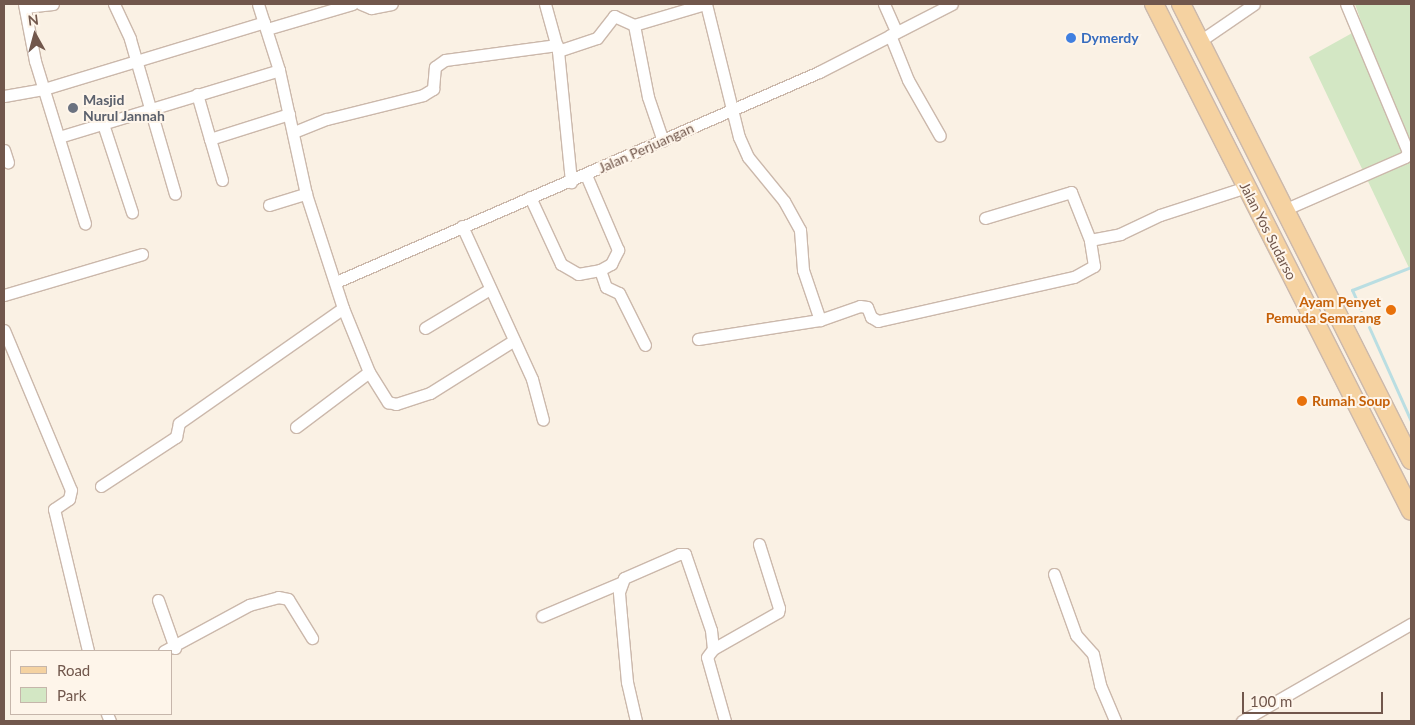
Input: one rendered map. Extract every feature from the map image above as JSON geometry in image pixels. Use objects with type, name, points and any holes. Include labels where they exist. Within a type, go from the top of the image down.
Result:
[{"type":"main road","name":"Jalan Yos Sudarso","points":[[1154,4],[1411,511]]},
{"type":"main road","name":"Jalan Yos Sudarso","points":[[1180,4],[1286,209],[1408,454]]},
{"type":"main road","points":[[1383,458],[1408,454]]},
{"type":"street","points":[[53,4],[24,5],[44,89],[85,224]]},
{"type":"street","points":[[114,4],[135,62],[175,194]]},
{"type":"street","points":[[258,4],[279,70],[306,194],[343,308],[369,372],[388,402],[407,401],[430,393],[513,341]]},
{"type":"street","points":[[4,96],[44,89],[265,26],[352,4]]},
{"type":"street","points":[[362,4],[370,8],[392,4]]},
{"type":"street","points":[[545,4],[557,48],[571,182]]},
{"type":"street","points":[[294,132],[327,119],[422,96],[433,88],[435,67],[445,60],[557,48],[597,38],[614,16],[634,25],[705,4],[719,48],[731,111],[748,157],[784,201],[800,230],[803,270],[820,320]]},
{"type":"street","points":[[884,4],[908,80],[940,136]]},
{"type":"street","name":"Jalan Perjuangan","points":[[336,282],[530,197],[571,182],[819,72],[952,4]]},
{"type":"street","points":[[1200,41],[1254,4]]},
{"type":"street","points":[[1286,209],[1405,157],[1408,152],[1346,4]]},
{"type":"street","points":[[634,25],[648,97],[663,141]]},
{"type":"street","points":[[59,137],[279,70]]},
{"type":"street","points":[[197,94],[222,180]]},
{"type":"street","points":[[210,139],[289,114]]},
{"type":"street","points":[[103,124],[132,212]]},
{"type":"street","points":[[4,150],[8,162]]},
{"type":"street","points":[[530,197],[561,264],[578,274],[600,270],[611,264],[618,250],[586,175]]},
{"type":"street","points":[[1090,240],[1120,234],[1160,216],[1246,187]]},
{"type":"street","points":[[698,339],[820,320],[860,306],[867,307],[871,317],[878,321],[1074,276],[1094,266],[1090,240],[1071,192],[985,218]]},
{"type":"street","points":[[269,205],[306,194]]},
{"type":"street","points":[[462,226],[532,379],[543,420]]},
{"type":"street","points":[[4,295],[142,254]]},
{"type":"street","points":[[600,270],[606,287],[620,296],[645,345]]},
{"type":"street","points":[[425,328],[490,289]]},
{"type":"street","points":[[101,486],[176,436],[179,423],[343,308]]},
{"type":"street","points":[[4,330],[71,490],[69,499],[54,509],[88,650]]},
{"type":"street","points":[[296,427],[369,372]]},
{"type":"street","points":[[725,721],[707,657],[713,649],[778,612],[759,544]]},
{"type":"street","points":[[542,616],[620,583],[624,578],[679,554],[685,554],[711,630],[713,649]]},
{"type":"street","points":[[1054,574],[1076,635],[1093,654],[1100,685],[1114,721]]},
{"type":"street","points":[[620,583],[627,682],[636,721]]},
{"type":"street","points":[[158,600],[169,650],[249,605],[278,597],[288,599],[312,638]]},
{"type":"street","points":[[1242,721],[1411,624]]},
{"type":"green space","points":[[1355,4],[1411,4],[1411,272],[1309,57],[1363,27]]},
{"type":"waterway","points":[[1361,310],[1352,290],[1411,267]]},
{"type":"waterway","points":[[1369,327],[1411,421]]},
{"type":"place","name":"Dymerdy","points":[[1071,38]]},
{"type":"place","name":"Masjid Nurul Jannah","points":[[73,108]]},
{"type":"place","name":"Ayam Penyet Pemuda Semarang","points":[[1391,310]]},
{"type":"place","name":"Rumah Soup","points":[[1302,401]]}]
